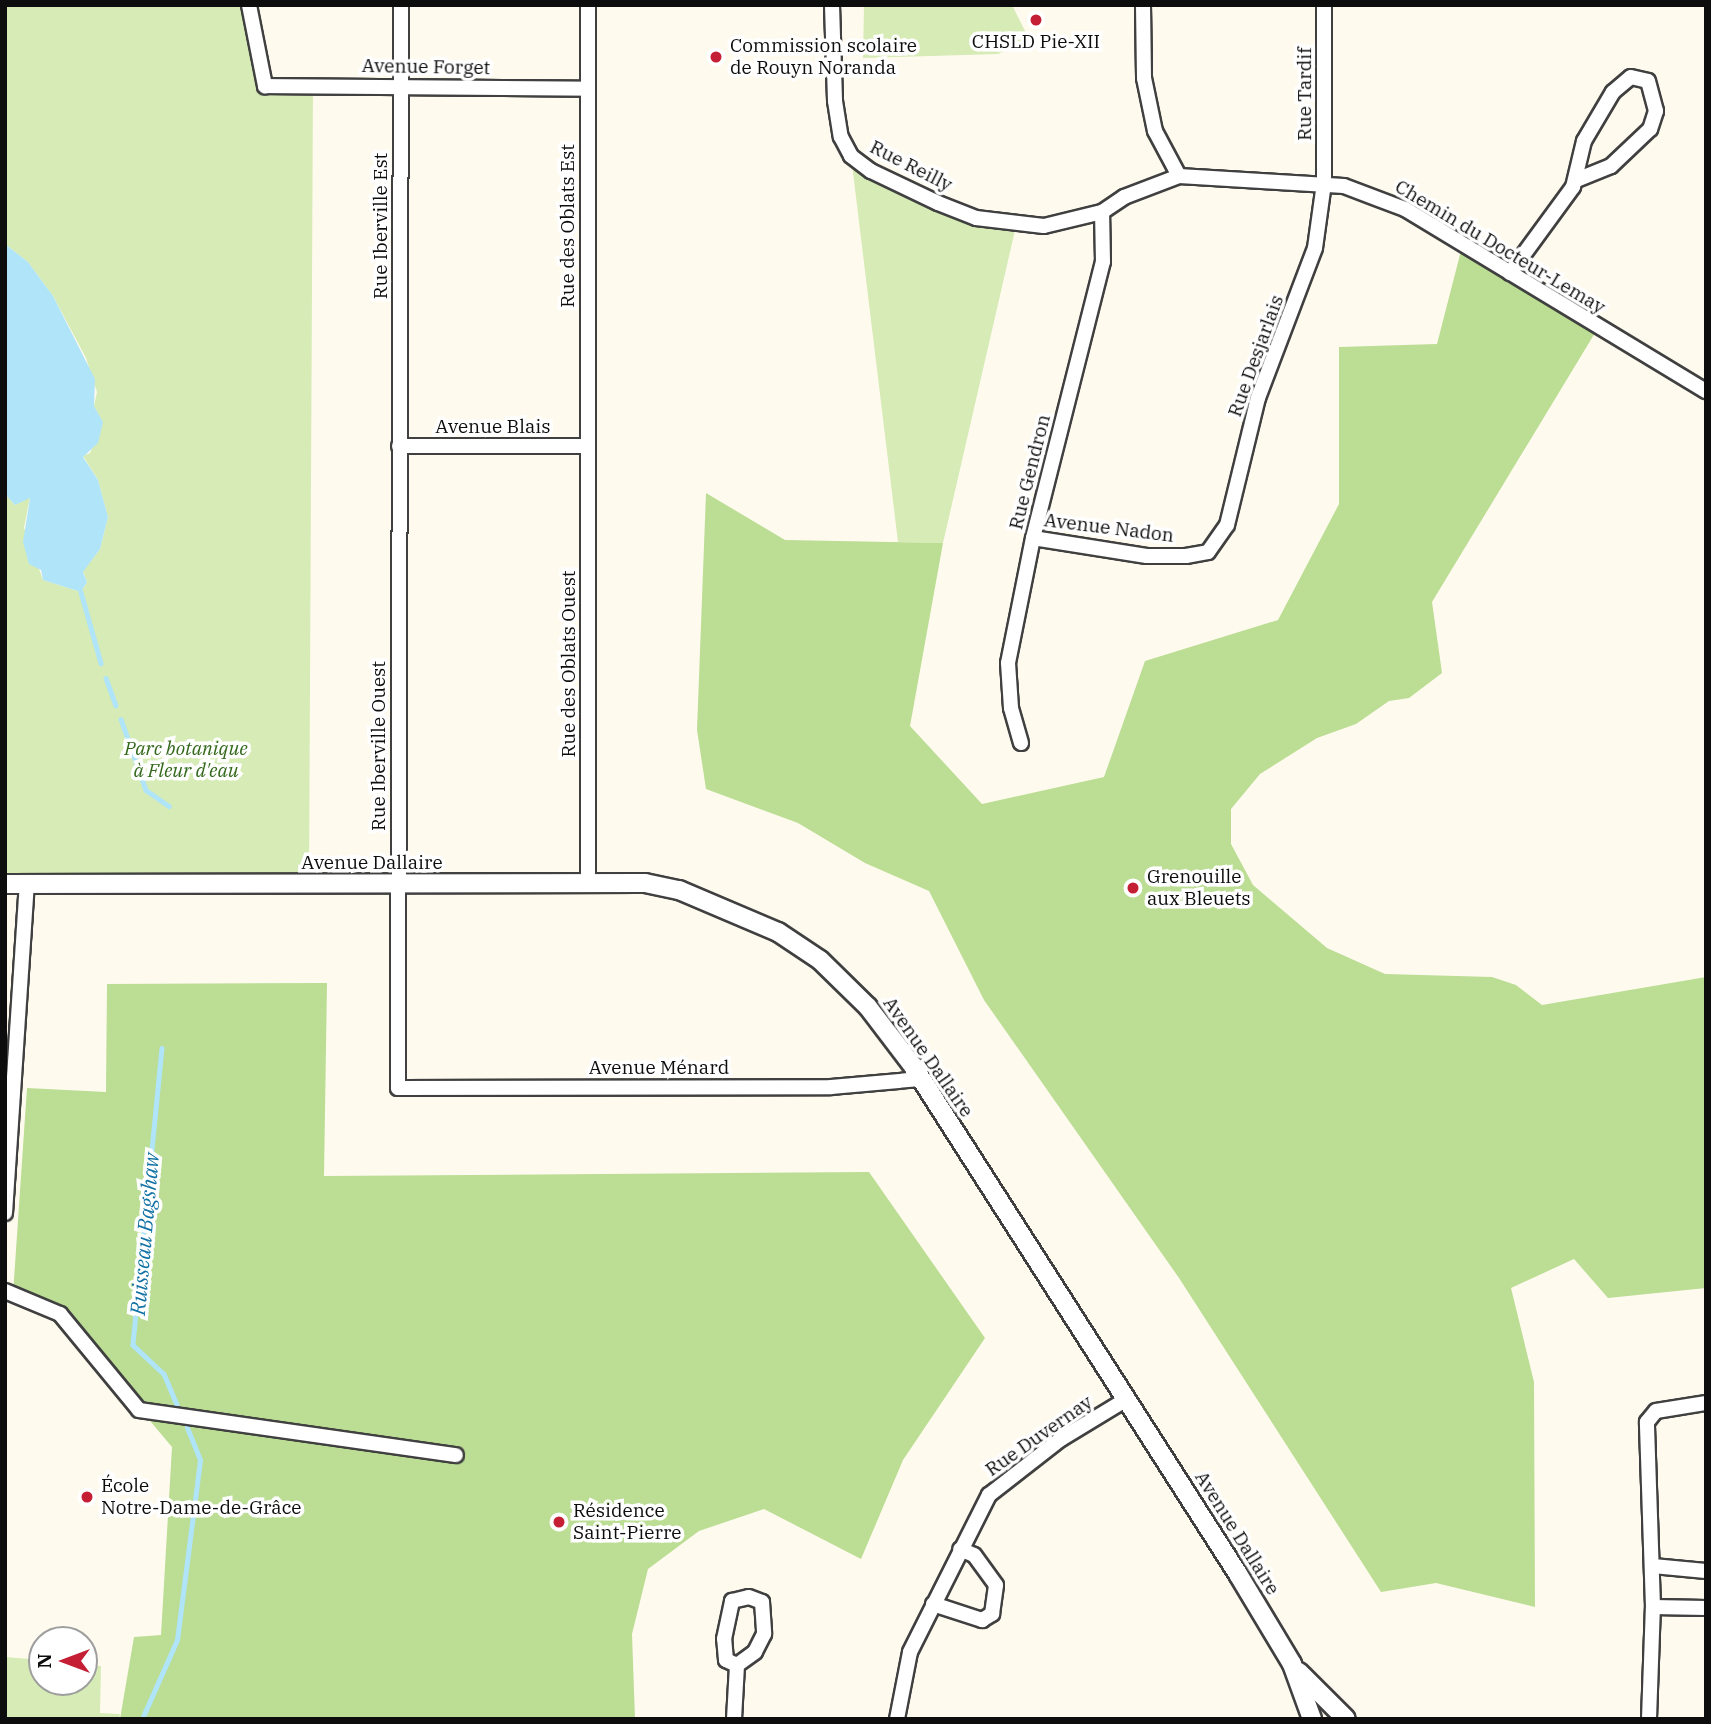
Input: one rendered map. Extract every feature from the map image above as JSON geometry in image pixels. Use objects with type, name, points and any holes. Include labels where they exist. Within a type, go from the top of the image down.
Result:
[{"type":"street","name":"Avenue Forget","points":[[249,5],[265,86],[401,85],[587,89]]},
{"type":"street","name":"Rue Iberville Est","points":[[400,446],[401,5]]},
{"type":"street","name":"Rue des Oblats Est","points":[[587,446],[588,5]]},
{"type":"street","name":"Rue Reilly","points":[[832,5],[835,101],[841,137],[851,156],[871,171],[976,218],[1016,226],[1067,224],[1102,212]]},
{"type":"street","points":[[1143,5],[1144,78],[1155,131],[1180,176]]},
{"type":"street","name":"Rue Tardif","points":[[1324,5],[1324,183]]},
{"type":"street","points":[[1510,273],[1576,180],[1584,141],[1613,92],[1631,77],[1648,82],[1656,111],[1650,129],[1634,139],[1611,166],[1576,180]]},
{"type":"street","name":"Chemin du Docteur-Lemay","points":[[1102,212],[1125,197],[1180,176],[1324,183],[1371,194],[1405,209],[1706,391]]},
{"type":"street","name":"Rue Desjarlais","points":[[1216,540],[1227,525],[1258,398],[1287,317],[1304,286],[1324,183]]},
{"type":"street","name":"Rue Gendron","points":[[1021,743],[1011,708],[1008,663],[1033,538],[1103,262],[1102,212]]},
{"type":"street","name":"Avenue Blais","points":[[400,446],[587,446]]},
{"type":"street","name":"Rue Iberville Ouest","points":[[398,1088],[400,446]]},
{"type":"street","name":"Rue des Oblats Ouest","points":[[587,446],[588,881]]},
{"type":"street","name":"Avenue Nadon","points":[[1033,538],[1160,556],[1208,552],[1216,540]]},
{"type":"street","name":"Avenue Dallaire","points":[[5,884],[645,883],[679,890],[778,932],[820,960],[869,1007],[920,1079],[1127,1399],[1293,1664],[1312,1719]]},
{"type":"street","points":[[5,1213],[9,1087],[27,884]]},
{"type":"street","name":"Avenue Ménard","points":[[398,1088],[831,1087],[920,1079]]},
{"type":"street","points":[[5,1291],[60,1314],[139,1410],[456,1455]]},
{"type":"street","name":"Rue Duvernay","points":[[897,1719],[910,1652],[983,1504],[1007,1478],[1127,1399]]},
{"type":"street","points":[[1649,1719],[1653,1566],[1647,1422],[1656,1410],[1706,1403]]},
{"type":"street","points":[[933,1604],[982,1620],[992,1614],[996,1586],[974,1555],[960,1549]]},
{"type":"street","points":[[1653,1566],[1706,1571]]},
{"type":"street","points":[[734,1719],[737,1665],[763,1641],[762,1602],[758,1598],[732,1601],[729,1610],[723,1654],[737,1665]]},
{"type":"street","points":[[1653,1607],[1706,1608]]},
{"type":"street","points":[[1293,1664],[1346,1719]]},
{"type":"green space","name":"Parc botanique à Fleur d'eau","points":[[5,5],[249,5],[265,86],[313,86],[309,884],[5,884],[5,494],[15,505],[30,497],[24,528],[43,580],[81,592],[87,582],[83,571],[100,549],[108,517],[98,480],[83,456],[90,453],[102,422],[94,406],[97,392],[86,358],[53,296],[28,262],[5,244]]},
{"type":"green space","points":[[864,5],[1012,5],[1029,39],[998,54],[863,58]]},
{"type":"green space","points":[[851,156],[871,171],[1016,226],[943,543],[898,542]]},
{"type":"green space","points":[[1463,243],[1598,328],[1432,602],[1442,673],[1409,698],[1389,701],[1356,724],[1317,738],[1260,774],[1231,809],[1231,844],[1253,885],[1327,948],[1385,974],[1492,977],[1516,985],[1542,1005],[1706,977],[1706,1288],[1608,1298],[1574,1259],[1511,1288],[1534,1382],[1535,1607],[1436,1583],[1381,1592],[1179,1278],[984,1000],[929,891],[865,863],[798,823],[706,789],[697,730],[706,493],[785,540],[943,543],[910,726],[982,804],[1104,777],[1145,661],[1278,620],[1339,504],[1339,347],[1437,344]]},
{"type":"green space","points":[[327,983],[324,1176],[869,1172],[985,1338],[903,1460],[861,1559],[764,1509],[699,1531],[648,1569],[632,1634],[635,1719],[120,1719],[134,1637],[161,1635],[172,1447],[60,1314],[13,1294],[27,1088],[106,1092],[107,984]]},
{"type":"green space","points":[[5,1657],[28,1659],[28,1696],[98,1696],[98,1666],[101,1666],[100,1713],[120,1714],[119,1719],[5,1719]]},
{"type":"water","points":[[5,244],[28,262],[53,296],[95,379],[94,406],[103,422],[98,443],[83,457],[98,480],[108,517],[100,549],[83,572],[87,582],[81,592],[43,580],[41,570],[29,564],[23,542],[30,498],[15,505],[5,494]]},
{"type":"waterway","name":"Ruisseau Bagshaw","points":[[81,592],[101,663]]},
{"type":"waterway","name":"Ruisseau Bagshaw","points":[[106,678],[116,705]]},
{"type":"waterway","name":"Ruisseau Bagshaw","points":[[121,719],[146,790],[169,806]]},
{"type":"waterway","name":"Ruisseau Bagshaw","points":[[162,1048],[133,1345],[164,1374],[177,1404]]},
{"type":"waterway","name":"Ruisseau Bagshaw","points":[[142,1719],[177,1640],[200,1460],[187,1428]]},
{"type":"place","name":"CHSLD Pie-XII","points":[[1036,20]]},
{"type":"place","name":"Commission scolaire de Rouyn Noranda","points":[[716,57]]},
{"type":"place","name":"Grenouille aux Bleuets","points":[[1133,888]]},
{"type":"place","name":"École Notre-Dame-de-Grâce","points":[[87,1497]]},
{"type":"place","name":"Résidence Saint-Pierre","points":[[559,1522]]}]
